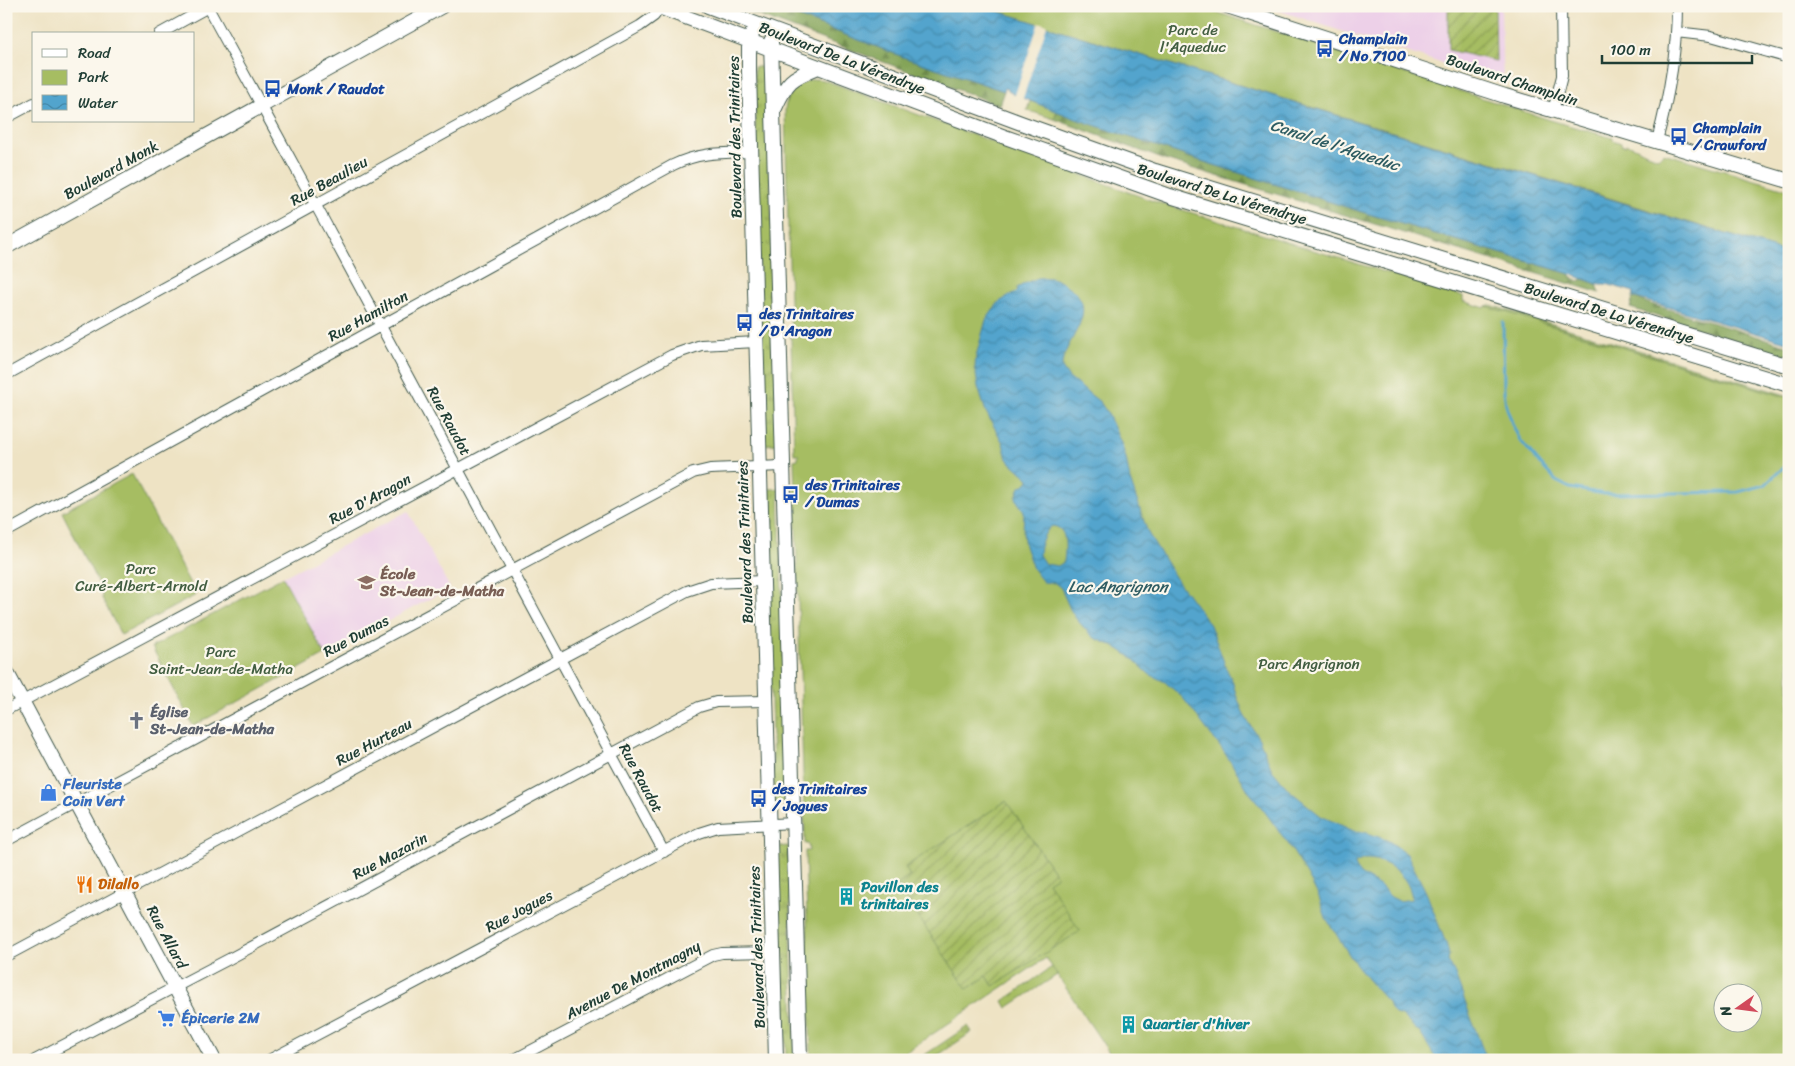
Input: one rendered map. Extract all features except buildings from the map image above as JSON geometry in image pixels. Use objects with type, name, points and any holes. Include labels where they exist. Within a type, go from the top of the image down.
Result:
[{"type":"main road","name":"Boulevard Monk","points":[[6,246],[442,6]]},
{"type":"main road","name":"Boulevard De La Vérendrye","points":[[708,6],[1162,174],[1789,366]]},
{"type":"main road","name":"Boulevard Champlain","points":[[1227,6],[1553,111],[1789,181]]},
{"type":"main road","name":"Boulevard De La Vérendrye","points":[[659,7],[1170,196],[1789,386]]},
{"type":"main road","name":"Boulevard des Trinitaires","points":[[755,24],[750,42],[748,66],[776,1060]]},
{"type":"main road","points":[[771,30],[800,1060]]},
{"type":"main road","points":[[773,111],[783,90],[790,81],[818,67]]},
{"type":"main road","name":"Rue Allard","points":[[6,671],[214,1060]]},
{"type":"street","points":[[1553,111],[1562,76],[1561,6]]},
{"type":"street","points":[[1656,141],[1669,93],[1677,6]]},
{"type":"street","name":"Rue Raudot","points":[[208,7],[664,852]]},
{"type":"street","points":[[163,32],[208,7]]},
{"type":"street","name":"Rue Beaulieu","points":[[6,375],[640,26],[654,16],[659,7]]},
{"type":"street","points":[[1676,32],[1711,36],[1789,58]]},
{"type":"street","points":[[6,118],[32,104]]},
{"type":"street","name":"Rue Hamilton","points":[[6,532],[678,162],[700,155],[751,152]]},
{"type":"street","name":"Rue D'Aragon","points":[[6,710],[683,350],[712,343],[756,342]]},
{"type":"street","name":"Rue Dumas","points":[[6,841],[693,473],[710,469],[783,466]]},
{"type":"street","name":"Rue Hurteau","points":[[6,956],[694,588],[719,582],[763,581]]},
{"type":"street","name":"Rue Mazarin","points":[[35,1060],[707,704],[766,701]]},
{"type":"street","name":"Rue Jogues","points":[[269,1060],[708,829],[793,823]]},
{"type":"street","name":"Avenue De Montmagny","points":[[513,1060],[713,955],[722,953],[773,952]]},
{"type":"shaded area","points":[[1265,6],[1501,6],[1503,83],[1347,33]]},
{"type":"shaded area","name":"École St-Jean-de-Matha","points":[[408,511],[450,588],[325,655],[283,577]]},
{"type":"green space","points":[[733,6],[770,6],[906,58],[1004,91],[999,105]]},
{"type":"green space","name":"Parc de l'Aqueduc","points":[[981,6],[1197,6],[1550,120],[1613,138],[1613,140],[1621,143],[1621,145],[1626,146],[1627,144],[1658,158],[1663,153],[1789,190],[1789,253]]},
{"type":"green space","points":[[1448,6],[1495,6],[1496,61],[1448,50]]},
{"type":"green space","points":[[754,67],[767,67],[778,444],[764,445]]},
{"type":"green space","name":"Parc Angrignon","points":[[815,79],[824,80],[1150,200],[1463,296],[1463,301],[1485,308],[1486,306],[1789,398],[1789,1060],[1114,1060],[1046,958],[894,1060],[811,1060],[805,851],[809,851],[808,844],[805,844],[794,460],[798,459],[798,454],[794,454],[785,109],[791,93],[803,83]]},
{"type":"green space","points":[[1030,101],[1057,111],[1054,119],[1027,110]]},
{"type":"green space","points":[[1057,111],[1189,157],[1362,212],[1570,274],[1570,277],[1579,281],[1584,279],[1597,284],[1600,293],[1168,161],[1054,119]]},
{"type":"green space","points":[[1633,297],[1647,303],[1789,346],[1789,357],[1630,308]]},
{"type":"green space","points":[[1490,305],[1789,396],[1789,398],[1486,306]]},
{"type":"green space","name":"Parc Curé-Albert-Arnold","points":[[132,474],[196,595],[121,635],[102,598],[102,591],[62,512]]},
{"type":"green space","points":[[765,489],[779,489],[788,802],[774,803]]},
{"type":"green space","name":"Parc Saint-Jean-de-Matha","points":[[283,577],[325,655],[193,726],[152,647]]},
{"type":"green space","points":[[1006,801],[1057,876],[1048,882],[1080,931],[993,986],[987,976],[967,989],[897,885],[910,876],[905,867]]},
{"type":"green space","points":[[788,846],[795,1060],[786,1060],[785,1011],[780,988],[776,847]]},
{"type":"green space","points":[[1052,967],[1057,975],[1007,1008],[1003,1001]]},
{"type":"green space","points":[[968,1026],[972,1032],[931,1060],[917,1060]]},
{"type":"water","name":"Canal de l'Aqueduc","points":[[770,6],[981,6],[1789,253],[1789,343],[1633,297],[1634,292],[1606,284],[1597,284],[1570,274],[1362,212],[1189,157],[1079,120],[1015,95],[1008,91],[1008,89],[1005,88],[1004,91],[906,58]]},
{"type":"water","name":"Lac Angrignon","points":[[1038,278],[1054,279],[1063,283],[1078,295],[1082,305],[1082,316],[1063,358],[1062,368],[1069,378],[1100,402],[1108,414],[1121,443],[1130,480],[1148,533],[1177,580],[1210,625],[1244,715],[1259,739],[1272,770],[1289,790],[1321,816],[1354,831],[1368,833],[1389,841],[1407,854],[1426,892],[1447,946],[1448,961],[1454,972],[1483,1050],[1489,1060],[1437,1060],[1420,1033],[1402,1016],[1395,1014],[1390,1009],[1388,1002],[1350,956],[1326,918],[1319,897],[1289,845],[1249,792],[1224,752],[1183,698],[1165,682],[1149,674],[1119,649],[1093,637],[1077,620],[1061,588],[1055,583],[1043,582],[1033,569],[1025,546],[1023,533],[1024,511],[1016,497],[1020,487],[1028,482],[1029,479],[1007,459],[1003,443],[986,412],[978,387],[975,367],[976,356],[986,320],[999,302],[1018,291],[1017,288]],"holes":[[[1052,526],[1061,530],[1065,540],[1064,562],[1058,566],[1045,564],[1039,555],[1043,539]],[[1364,859],[1381,862],[1396,870],[1407,883],[1412,899],[1399,901],[1391,897],[1380,886],[1360,874],[1355,863]]]},
{"type":"pier","points":[[1039,22],[1047,25],[1022,101],[1014,98]]},
{"type":"waterway","points":[[1503,322],[1504,391],[1506,405],[1513,426],[1520,440],[1543,467],[1556,481],[1570,488],[1605,494],[1738,492],[1765,485],[1789,462]]},
{"type":"place","name":"Champlain / No 7100","points":[[1325,48]]},
{"type":"place","name":"Monk / Raudot","points":[[273,89]]},
{"type":"place","name":"Champlain / Crawford","points":[[1679,137]]},
{"type":"place","name":"des Trinitaires / D'Aragon","points":[[745,323]]},
{"type":"place","name":"des Trinitaires / Dumas","points":[[791,494]]},
{"type":"place","name":"École St-Jean-de-Matha","points":[[366,583]]},
{"type":"place","name":"Église St-Jean-de-Matha","points":[[136,721]]},
{"type":"place","name":"Fleuriste Coin Vert","points":[[49,793]]},
{"type":"place","name":"des Trinitaires / Jogues","points":[[758,798]]},
{"type":"place","name":"Dilallo","points":[[84,884]]},
{"type":"place","name":"Pavillon des trinitaires","points":[[847,896]]},
{"type":"place","name":"Épicerie 2M","points":[[167,1018]]},
{"type":"place","name":"Quartier d'hiver","points":[[1129,1024]]}]
